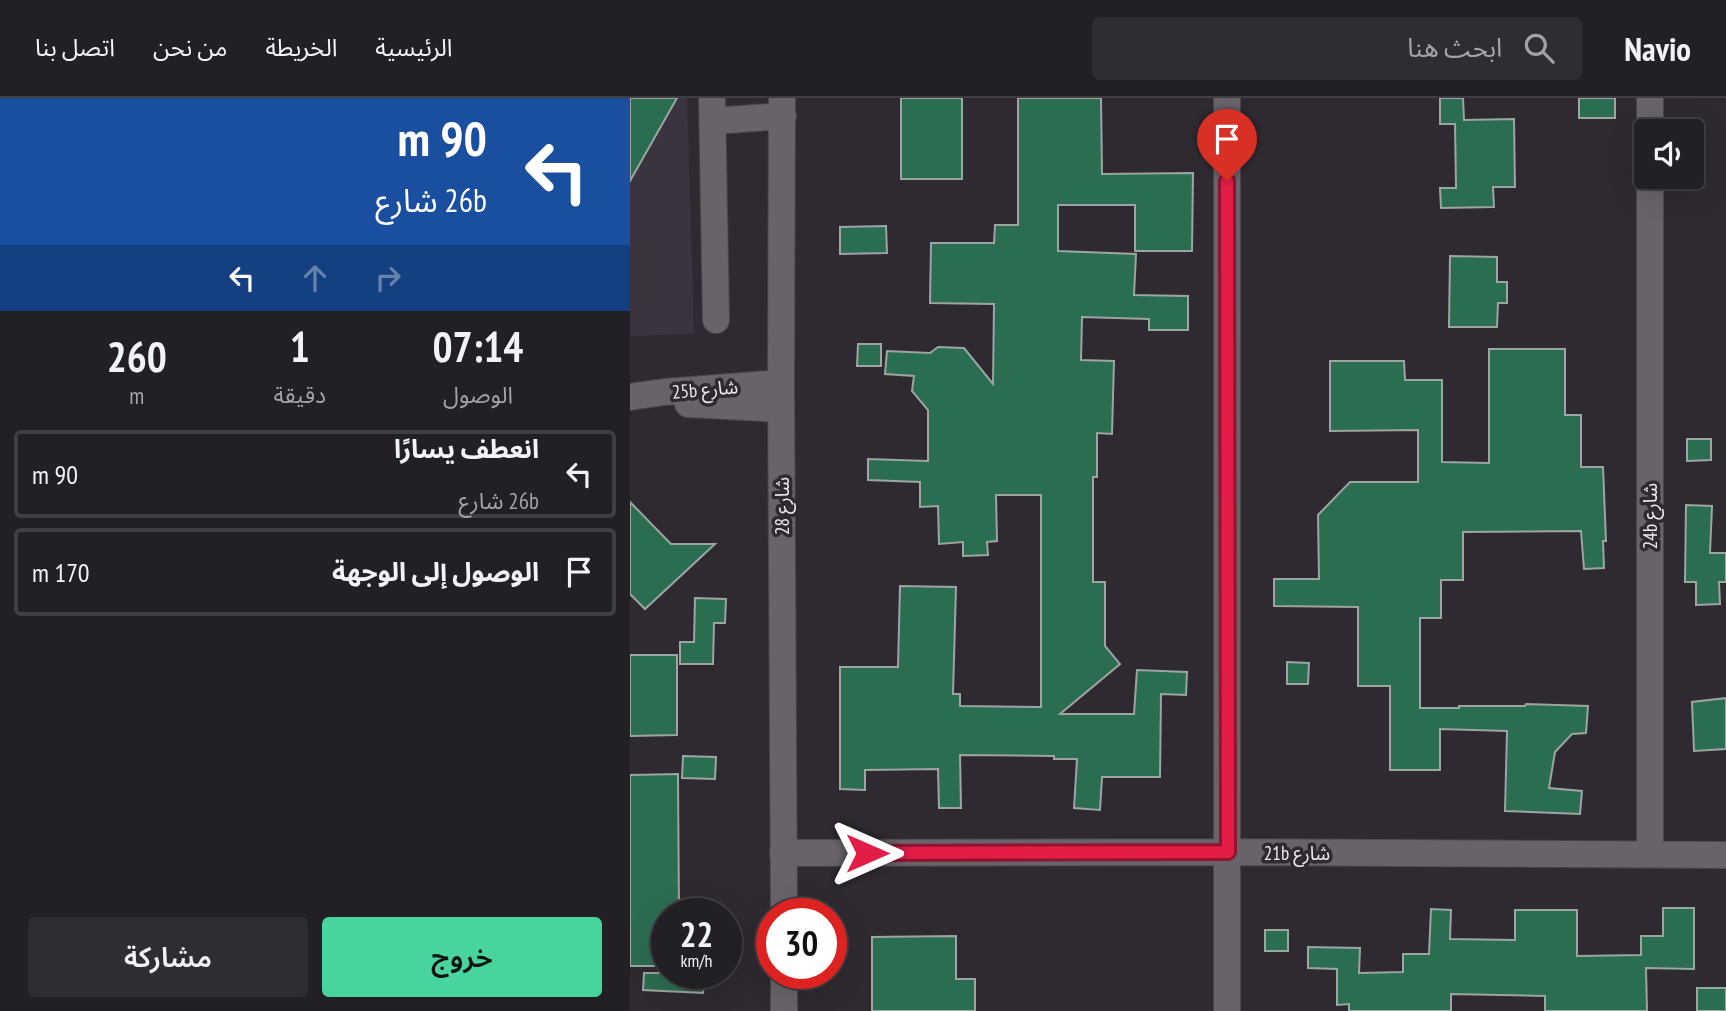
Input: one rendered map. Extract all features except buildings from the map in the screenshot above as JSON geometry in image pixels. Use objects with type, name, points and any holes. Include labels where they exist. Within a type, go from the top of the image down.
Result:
[{"type":"street","points":[[1227,98],[1227,1011]]},
{"type":"street","points":[[1650,98],[1650,119]]},
{"type":"street","points":[[716,320],[713,109],[783,107]]},
{"type":"street","name":"شارع 28","points":[[783,107],[783,898]]},
{"type":"street","name":"24b شارع","points":[[1650,189],[1650,855]]},
{"type":"street","name":"25b شارع","points":[[630,398],[664,392],[781,396]]},
{"type":"street","name":"21b شارع","points":[[783,853],[1726,855]]},
{"type":"street","points":[[784,989],[784,1011]]},
{"type":"shaded area","points":[[630,98],[687,98],[694,334],[630,336]]},
{"type":"route","points":[[867,853],[1228,852],[1227,181]]}]
